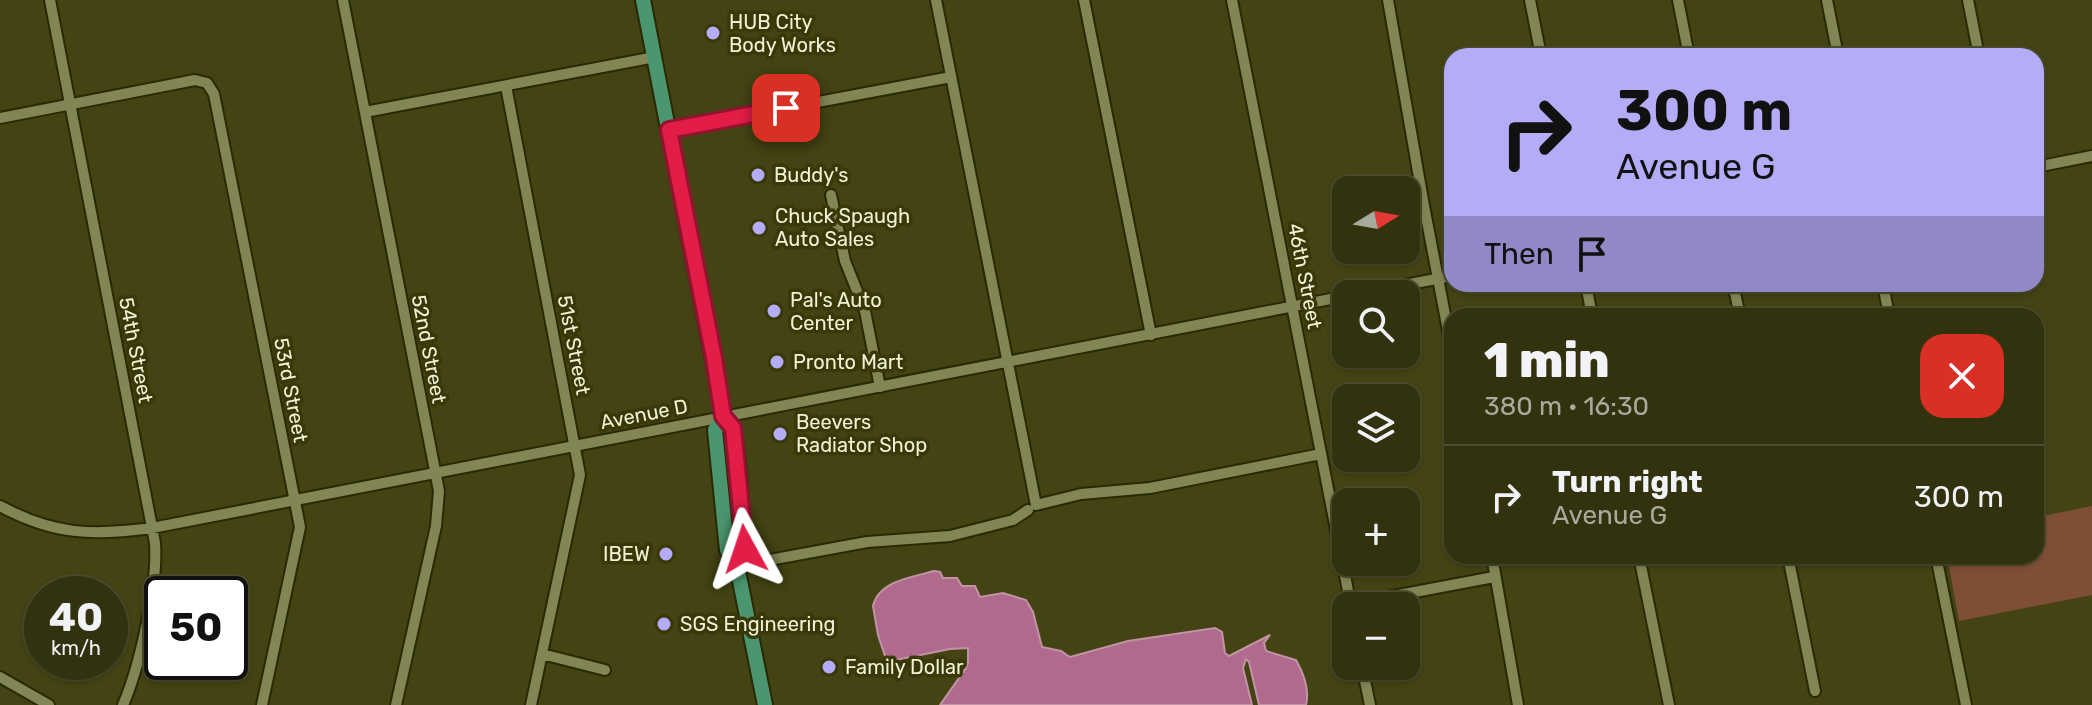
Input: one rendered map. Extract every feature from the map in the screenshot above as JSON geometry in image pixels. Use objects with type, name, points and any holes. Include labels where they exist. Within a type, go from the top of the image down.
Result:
[{"type":"main road","points":[[643,0],[723,416],[715,430],[727,550],[737,566],[765,705]]},
{"type":"street","name":"54th Street","points":[[50,0],[157,565],[133,678],[123,705]]},
{"type":"street","name":"52nd Street","points":[[343,0],[440,506],[396,705]]},
{"type":"street","points":[[936,0],[1032,508]]},
{"type":"street","points":[[1084,0],[1151,335]]},
{"type":"street","name":"46th Street","points":[[1232,0],[1348,592]]},
{"type":"street","points":[[1388,0],[1444,310]]},
{"type":"street","points":[[1530,0],[1539,48]]},
{"type":"street","points":[[1678,0],[1687,48]]},
{"type":"street","points":[[1827,0],[1836,48]]},
{"type":"street","points":[[1968,0],[1977,48]]},
{"type":"street","points":[[365,112],[655,57]]},
{"type":"street","points":[[669,130],[951,77]]},
{"type":"street","name":"53rd Street","points":[[71,104],[195,80],[207,83],[217,105],[300,527],[262,705]]},
{"type":"street","name":"51st Street","points":[[506,86],[580,475],[531,705]]},
{"type":"street","points":[[0,118],[71,104]]},
{"type":"street","points":[[2044,165],[2092,156]]},
{"type":"street","points":[[831,195],[842,251],[865,311],[880,387]]},
{"type":"street","points":[[1420,282],[1444,278]]},
{"type":"street","name":"Avenue D","points":[[0,506],[26,520],[64,531],[99,534],[152,528],[1332,299]]},
{"type":"street","points":[[737,566],[867,542],[950,536],[1013,520],[1032,508],[1081,494],[1150,488],[1321,454]]},
{"type":"street","points":[[1493,564],[1518,705]]},
{"type":"street","points":[[1641,564],[1669,705]]},
{"type":"street","points":[[1790,564],[1815,691]]},
{"type":"street","points":[[1938,564],[1966,705]]},
{"type":"street","points":[[1417,592],[1494,577]]},
{"type":"street","points":[[542,654],[605,670]]},
{"type":"street","points":[[0,677],[49,705]]},
{"type":"street","points":[[1365,680],[1370,705]]},
{"type":"shaded area","points":[[2092,506],[2092,595],[1959,621],[1948,564],[2044,564],[2044,516]]},
{"type":"shaded area","points":[[934,571],[940,572],[943,578],[957,578],[962,586],[975,586],[980,597],[1003,593],[1026,600],[1033,612],[1042,647],[1061,651],[1070,657],[1128,641],[1215,628],[1222,632],[1225,653],[1229,656],[1270,635],[1264,643],[1266,651],[1296,660],[1299,665],[1307,687],[1306,705],[1259,705],[1246,659],[1243,668],[1252,705],[940,705],[966,668],[968,648],[891,661],[886,659],[873,606],[882,590],[890,585]]},
{"type":"place","name":"HUB City Body Works","points":[[713,33]]},
{"type":"place","name":"Buddy's","points":[[758,175]]},
{"type":"place","name":"Chuck Spaugh Auto Sales","points":[[759,228]]},
{"type":"place","name":"Pal's Auto Center","points":[[774,311]]},
{"type":"place","name":"Pronto Mart","points":[[777,362]]},
{"type":"place","name":"Beevers Radiator Shop","points":[[780,434]]},
{"type":"place","name":"IBEW","points":[[666,554]]},
{"type":"place","name":"SGS Engineering","points":[[664,624]]},
{"type":"place","name":"Family Dollar","points":[[829,667]]},
{"type":"route","points":[[745,549],[733,428],[723,416],[669,130],[786,108]]}]
